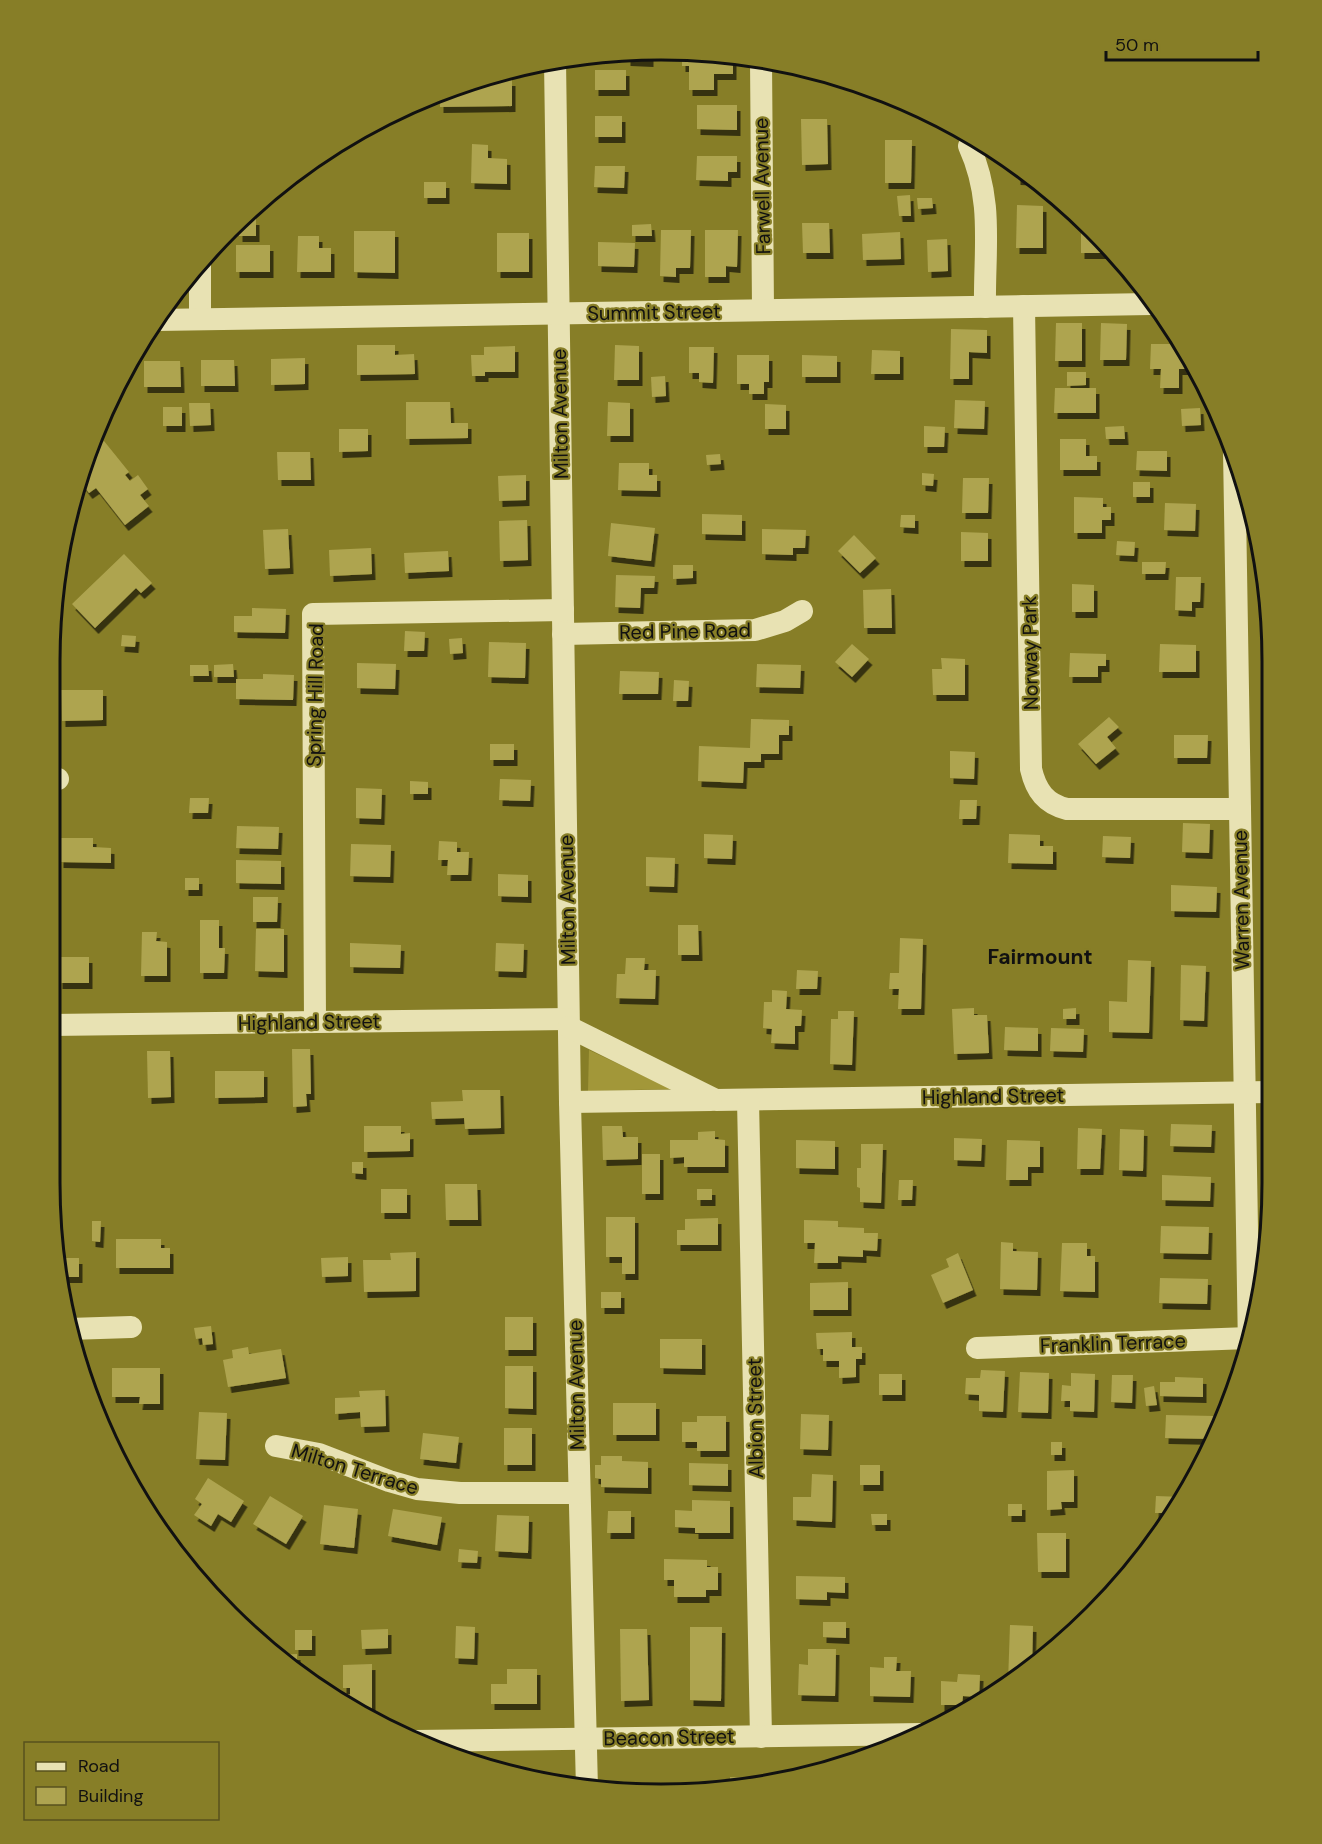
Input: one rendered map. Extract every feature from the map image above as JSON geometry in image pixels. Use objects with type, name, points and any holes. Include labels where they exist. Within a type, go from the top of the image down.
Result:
[{"type":"street","name":"Farwell Avenue","points":[[761,69],[763,310]]},
{"type":"street","name":"Milton Avenue","points":[[555,70],[570,1102],[587,1779]]},
{"type":"street","points":[[969,146],[981,176],[987,216],[985,307]]},
{"type":"street","points":[[200,276],[200,319]]},
{"type":"street","name":"Summit Street","points":[[166,320],[1145,304]]},
{"type":"street","name":"Norway Park","points":[[1024,306],[1031,769],[1036,787],[1042,797],[1050,803],[1067,809],[1240,809]]},
{"type":"street","name":"Warren Avenue","points":[[1235,482],[1248,1308]]},
{"type":"street","name":"Spring Hill Road","points":[[315,1022],[313,615],[563,610]]},
{"type":"street","name":"Red Pine Road","points":[[563,634],[755,630],[785,621],[802,610]]},
{"type":"street","name":"Highland Street","points":[[60,1025],[315,1022],[569,1023],[716,1100]]},
{"type":"street","name":"Highland Street","points":[[570,1102],[1262,1092]]},
{"type":"street","name":"Albion Street","points":[[748,1100],[761,1737]]},
{"type":"street","points":[[78,1329],[131,1327]]},
{"type":"street","name":"Franklin Terrace","points":[[977,1348],[1241,1343]]},
{"type":"street","name":"Milton Terrace","points":[[276,1446],[319,1454],[375,1476],[417,1489],[460,1493],[579,1493]]},
{"type":"street","name":"Beacon Street","points":[[436,1740],[899,1734]]},
{"type":"shaded area","points":[[589,1050],[671,1089],[588,1091]]},
{"type":"building","points":[[682,61],[733,64],[733,74],[714,74],[714,90],[689,90],[689,66],[682,66]]},
{"type":"building","points":[[595,70],[626,70],[626,90],[595,90]]},
{"type":"building","points":[[505,80],[512,80],[512,106],[440,107],[440,103],[468,92]]},
{"type":"building","points":[[697,105],[737,105],[737,130],[697,129]]},
{"type":"building","points":[[595,116],[622,116],[622,137],[595,137]]},
{"type":"building","points":[[801,119],[827,119],[828,164],[802,165]]},
{"type":"building","points":[[885,140],[912,140],[911,183],[885,183]]},
{"type":"building","points":[[472,144],[488,145],[488,158],[507,159],[507,184],[471,183]]},
{"type":"building","points":[[697,156],[737,156],[737,172],[728,172],[728,181],[696,180]]},
{"type":"building","points":[[595,166],[625,166],[624,188],[594,187]]},
{"type":"building","points":[[424,182],[446,182],[446,198],[424,198]]},
{"type":"building","points":[[910,195],[911,216],[899,216],[897,196]]},
{"type":"building","points":[[917,198],[932,198],[933,208],[918,209]]},
{"type":"building","points":[[1017,205],[1043,206],[1043,248],[1016,248]]},
{"type":"building","points":[[256,219],[256,236],[239,236],[239,233]]},
{"type":"building","points":[[802,223],[829,223],[830,253],[803,253]]},
{"type":"building","points":[[651,224],[652,236],[632,236],[632,225]]},
{"type":"building","points":[[661,230],[691,230],[690,268],[676,268],[676,277],[660,276]]},
{"type":"building","points":[[705,230],[738,230],[737,267],[726,266],[726,277],[705,277]]},
{"type":"building","points":[[354,231],[395,231],[395,273],[354,272]]},
{"type":"building","points":[[1081,231],[1102,253],[1081,253]]},
{"type":"building","points":[[900,232],[901,259],[863,260],[862,234]]},
{"type":"building","points":[[497,233],[529,233],[529,272],[497,272]]},
{"type":"building","points":[[298,236],[319,236],[319,248],[331,248],[331,272],[297,272]]},
{"type":"building","points":[[947,239],[948,271],[928,272],[927,240]]},
{"type":"building","points":[[598,242],[635,243],[634,267],[598,266]]},
{"type":"building","points":[[236,245],[270,245],[270,272],[236,272]]},
{"type":"building","points":[[1056,323],[1082,323],[1082,361],[1055,361]]},
{"type":"building","points":[[1101,323],[1127,324],[1126,360],[1100,360]]},
{"type":"building","points":[[951,329],[987,330],[987,353],[969,352],[969,379],[950,379]]},
{"type":"building","points":[[1151,344],[1171,344],[1185,369],[1179,369],[1179,388],[1160,388],[1161,369],[1150,369]]},
{"type":"building","points":[[357,345],[395,345],[395,355],[414,354],[415,374],[357,375]]},
{"type":"building","points":[[615,345],[639,346],[639,380],[614,380]]},
{"type":"building","points":[[515,346],[515,372],[485,372],[485,376],[472,376],[471,355],[484,355],[484,347]]},
{"type":"building","points":[[689,347],[714,347],[713,383],[699,382],[699,373],[689,373]]},
{"type":"building","points":[[872,350],[900,351],[900,374],[871,374]]},
{"type":"building","points":[[737,355],[769,355],[769,382],[764,382],[764,394],[749,394],[749,384],[737,384]]},
{"type":"building","points":[[802,355],[837,356],[837,377],[802,377]]},
{"type":"building","points":[[305,358],[305,384],[271,385],[271,359]]},
{"type":"building","points":[[201,360],[234,360],[235,386],[201,386]]},
{"type":"building","points":[[144,361],[180,361],[181,387],[144,387]]},
{"type":"building","points":[[1067,372],[1086,372],[1086,385],[1067,386]]},
{"type":"building","points":[[665,376],[666,396],[652,397],[651,377]]},
{"type":"building","points":[[1055,388],[1096,388],[1096,413],[1054,413]]},
{"type":"building","points":[[955,400],[985,401],[984,429],[954,428]]},
{"type":"building","points":[[406,402],[450,402],[451,423],[468,423],[468,438],[406,439]]},
{"type":"building","points":[[608,402],[630,403],[630,436],[607,436]]},
{"type":"building","points":[[189,403],[210,403],[211,425],[190,426]]},
{"type":"building","points":[[765,404],[786,405],[786,429],[765,429]]},
{"type":"building","points":[[163,407],[182,407],[182,426],[163,426]]},
{"type":"building","points":[[1200,408],[1201,425],[1182,426],[1181,409]]},
{"type":"building","points":[[924,426],[945,427],[944,447],[924,447]]},
{"type":"building","points":[[1124,426],[1125,439],[1106,439],[1105,427]]},
{"type":"building","points":[[339,429],[368,429],[368,451],[339,452]]},
{"type":"building","points":[[1060,439],[1086,439],[1086,456],[1097,456],[1097,470],[1060,470]]},
{"type":"building","points":[[104,441],[129,472],[125,475],[130,481],[138,475],[148,489],[140,495],[149,506],[125,525],[96,488],[89,493],[85,488]]},
{"type":"building","points":[[1137,451],[1167,451],[1167,471],[1136,470]]},
{"type":"building","points":[[277,452],[310,452],[311,480],[278,480]]},
{"type":"building","points":[[720,454],[721,464],[707,465],[706,455]]},
{"type":"building","points":[[619,463],[649,463],[649,475],[657,475],[657,491],[618,490]]},
{"type":"building","points":[[922,473],[934,474],[933,486],[922,485]]},
{"type":"building","points":[[526,475],[526,500],[499,501],[498,476]]},
{"type":"building","points":[[963,478],[989,478],[988,513],[962,513]]},
{"type":"building","points":[[1133,482],[1150,482],[1150,497],[1133,497]]},
{"type":"building","points":[[1074,497],[1103,498],[1103,507],[1111,507],[1111,520],[1102,520],[1102,533],[1074,533]]},
{"type":"building","points":[[1165,503],[1196,504],[1195,531],[1164,530]]},
{"type":"building","points":[[702,514],[742,515],[742,535],[702,534]]},
{"type":"building","points":[[901,515],[915,515],[915,528],[900,527]]},
{"type":"building","points":[[527,520],[528,560],[500,561],[499,521]]},
{"type":"building","points":[[611,523],[655,528],[651,561],[608,556]]},
{"type":"building","points":[[288,529],[290,568],[265,569],[263,530]]},
{"type":"building","points":[[762,529],[806,530],[805,548],[793,548],[793,555],[762,554]]},
{"type":"building","points":[[961,532],[988,533],[988,561],[961,561]]},
{"type":"building","points":[[854,535],[876,558],[860,573],[838,551]]},
{"type":"building","points":[[1117,541],[1135,542],[1134,556],[1116,555]]},
{"type":"building","points":[[371,548],[372,574],[330,576],[329,550]]},
{"type":"building","points":[[448,551],[449,571],[405,573],[404,553]]},
{"type":"building","points":[[124,554],[152,583],[141,593],[136,588],[95,628],[72,604]]},
{"type":"building","points":[[1142,562],[1166,562],[1165,574],[1142,574]]},
{"type":"building","points":[[673,565],[693,565],[693,578],[673,579]]},
{"type":"building","points":[[616,575],[655,576],[654,588],[641,588],[640,608],[615,607]]},
{"type":"building","points":[[1176,577],[1201,577],[1200,602],[1192,602],[1192,611],[1175,610]]},
{"type":"building","points":[[1072,584],[1094,585],[1094,612],[1072,612]]},
{"type":"building","points":[[891,589],[892,628],[864,628],[863,590]]},
{"type":"building","points":[[252,608],[286,609],[285,633],[234,632],[234,616],[252,616]]},
{"type":"building","points":[[405,631],[425,632],[424,651],[404,651]]},
{"type":"building","points":[[122,635],[136,636],[135,647],[121,646]]},
{"type":"building","points":[[462,638],[463,653],[450,654],[449,639]]},
{"type":"building","points":[[489,642],[526,643],[525,678],[488,677]]},
{"type":"building","points":[[852,644],[869,659],[852,677],[835,662]]},
{"type":"building","points":[[1160,644],[1196,645],[1196,672],[1159,672]]},
{"type":"building","points":[[1070,653],[1106,654],[1106,666],[1098,666],[1098,677],[1069,677]]},
{"type":"building","points":[[941,658],[965,659],[965,695],[933,695],[932,669],[942,669]]},
{"type":"building","points":[[357,663],[396,664],[395,689],[357,688]]},
{"type":"building","points":[[233,664],[234,677],[214,677],[214,665]]},
{"type":"building","points":[[757,664],[801,665],[800,688],[756,687]]},
{"type":"building","points":[[190,665],[208,665],[209,676],[190,676]]},
{"type":"building","points":[[620,671],[659,672],[658,694],[619,694]]},
{"type":"building","points":[[263,674],[294,675],[293,700],[236,699],[236,679],[263,679]]},
{"type":"building","points":[[674,680],[689,681],[688,701],[673,701]]},
{"type":"building","points":[[61,690],[103,690],[103,720],[62,721]]},
{"type":"building","points":[[1109,717],[1119,727],[1107,737],[1116,748],[1096,764],[1078,744]]},
{"type":"building","points":[[751,719],[789,720],[789,735],[779,735],[779,754],[761,754],[761,762],[744,762],[743,783],[698,781],[699,746],[750,748]]},
{"type":"building","points":[[1174,735],[1208,735],[1207,758],[1174,758]]},
{"type":"building","points":[[490,744],[514,744],[514,760],[490,760]]},
{"type":"building","points":[[950,751],[975,752],[974,779],[950,778]]},
{"type":"building","points":[[500,779],[531,780],[530,801],[499,800]]},
{"type":"building","points":[[410,781],[428,782],[428,794],[410,794]]},
{"type":"building","points":[[356,788],[382,789],[381,819],[356,818]]},
{"type":"building","points":[[190,798],[209,798],[208,813],[189,813]]},
{"type":"building","points":[[960,800],[977,800],[976,819],[959,819]]},
{"type":"building","points":[[1183,823],[1210,824],[1209,853],[1182,852]]},
{"type":"building","points":[[237,826],[279,827],[278,849],[236,848]]},
{"type":"building","points":[[704,834],[733,835],[732,859],[704,858]]},
{"type":"building","points":[[1009,834],[1040,835],[1040,846],[1053,846],[1053,864],[1008,863]]},
{"type":"building","points":[[1103,836],[1131,837],[1130,858],[1102,857]]},
{"type":"building","points":[[60,838],[93,838],[93,847],[111,848],[111,863],[60,862]]},
{"type":"building","points":[[439,841],[457,842],[457,852],[469,852],[468,875],[447,875],[448,860],[438,860]]},
{"type":"building","points":[[351,844],[391,845],[390,877],[350,876]]},
{"type":"building","points":[[646,857],[675,858],[674,887],[646,886]]},
{"type":"building","points":[[236,860],[281,861],[281,884],[236,883]]},
{"type":"building","points":[[498,874],[528,875],[528,897],[498,896]]},
{"type":"building","points":[[185,878],[199,878],[199,890],[185,890]]},
{"type":"building","points":[[1171,885],[1217,887],[1216,912],[1171,911]]},
{"type":"building","points":[[253,897],[278,897],[277,922],[253,922]]},
{"type":"building","points":[[200,920],[219,920],[219,948],[225,948],[224,973],[200,973]]},
{"type":"building","points":[[678,925],[698,925],[699,955],[678,955]]},
{"type":"building","points":[[256,929],[284,929],[284,972],[255,971]]},
{"type":"building","points":[[142,932],[157,932],[156,941],[167,942],[167,976],[141,976]]},
{"type":"building","points":[[900,938],[923,939],[921,1009],[898,1009],[899,989],[889,989],[890,973],[899,973]]},
{"type":"building","points":[[350,943],[401,945],[400,968],[350,967]]},
{"type":"building","points":[[496,943],[524,944],[523,972],[495,971]]},
{"type":"building","points":[[60,957],[89,957],[89,983],[60,983]]},
{"type":"building","points":[[626,958],[645,958],[644,970],[656,970],[655,999],[616,998],[617,974],[625,974]]},
{"type":"building","points":[[1128,960],[1151,961],[1149,1033],[1109,1032],[1109,1001],[1127,1002]]},
{"type":"building","points":[[1181,965],[1206,966],[1204,1021],[1180,1020]]},
{"type":"building","points":[[797,970],[818,971],[817,989],[796,989]]},
{"type":"building","points":[[772,990],[787,991],[786,1009],[802,1010],[801,1026],[795,1026],[795,1044],[771,1043],[772,1029],[763,1028],[764,1002],[772,1002]]},
{"type":"building","points":[[974,1008],[974,1015],[987,1015],[989,1053],[954,1054],[952,1009]]},
{"type":"building","points":[[1076,1008],[1076,1019],[1063,1019],[1063,1009]]},
{"type":"building","points":[[838,1011],[854,1011],[852,1065],[830,1064],[831,1019],[838,1019]]},
{"type":"building","points":[[1005,1027],[1038,1028],[1038,1051],[1004,1050]]},
{"type":"building","points":[[1051,1028],[1084,1029],[1083,1052],[1050,1051]]},
{"type":"building","points":[[292,1049],[310,1049],[311,1094],[306,1094],[307,1106],[293,1107]]},
{"type":"building","points":[[147,1051],[170,1051],[171,1097],[148,1098]]},
{"type":"building","points":[[215,1071],[264,1071],[264,1097],[215,1098]]},
{"type":"building","points":[[462,1090],[500,1090],[501,1128],[465,1129],[464,1118],[432,1119],[431,1102],[463,1101]]},
{"type":"building","points":[[1171,1124],[1212,1125],[1211,1147],[1170,1146]]},
{"type":"building","points":[[364,1126],[401,1126],[401,1134],[410,1133],[410,1151],[364,1152]]},
{"type":"building","points":[[602,1126],[622,1126],[623,1137],[638,1137],[638,1159],[603,1160]]},
{"type":"building","points":[[1078,1128],[1102,1129],[1100,1169],[1077,1169]]},
{"type":"building","points":[[1120,1129],[1144,1130],[1143,1171],[1119,1170]]},
{"type":"building","points":[[715,1131],[715,1139],[725,1140],[725,1167],[684,1167],[684,1157],[670,1158],[670,1140],[698,1140],[698,1132]]},
{"type":"building","points":[[954,1138],[982,1139],[981,1161],[954,1160]]},
{"type":"building","points":[[796,1140],[835,1141],[835,1169],[796,1168]]},
{"type":"building","points":[[1007,1140],[1040,1141],[1040,1167],[1028,1167],[1028,1180],[1006,1180]]},
{"type":"building","points":[[861,1144],[883,1144],[881,1203],[860,1202],[857,1168],[861,1168]]},
{"type":"building","points":[[642,1154],[660,1154],[660,1194],[642,1194]]},
{"type":"building","points":[[352,1162],[363,1162],[363,1174],[352,1173]]},
{"type":"building","points":[[1162,1175],[1211,1177],[1210,1201],[1162,1200]]},
{"type":"building","points":[[899,1180],[913,1180],[912,1200],[898,1200]]},
{"type":"building","points":[[445,1184],[477,1184],[478,1220],[446,1220]]},
{"type":"building","points":[[381,1189],[407,1189],[407,1213],[381,1213]]},
{"type":"building","points":[[697,1189],[712,1189],[712,1200],[697,1200]]},
{"type":"building","points":[[606,1217],[635,1217],[635,1274],[622,1274],[622,1257],[606,1257]]},
{"type":"building","points":[[718,1218],[718,1245],[677,1245],[677,1230],[685,1230],[685,1219]]},
{"type":"building","points":[[804,1220],[838,1221],[838,1227],[864,1228],[864,1233],[878,1233],[877,1251],[863,1250],[863,1257],[838,1256],[838,1263],[814,1263],[815,1243],[804,1243]]},
{"type":"building","points":[[92,1221],[101,1221],[100,1242],[92,1241]]},
{"type":"building","points":[[1161,1226],[1209,1227],[1208,1254],[1160,1253]]},
{"type":"building","points":[[116,1239],[161,1239],[161,1248],[170,1248],[170,1268],[116,1268]]},
{"type":"building","points":[[1001,1242],[1013,1243],[1013,1251],[1038,1252],[1037,1290],[1000,1289]]},
{"type":"building","points":[[1062,1243],[1087,1243],[1087,1256],[1095,1256],[1095,1292],[1060,1291]]},
{"type":"building","points":[[416,1252],[416,1291],[364,1292],[363,1260],[391,1260],[390,1253]]},
{"type":"building","points":[[958,1253],[973,1290],[943,1303],[931,1275],[949,1267],[946,1259]]},
{"type":"building","points":[[348,1257],[348,1276],[322,1277],[321,1258]]},
{"type":"building","points":[[65,1258],[79,1258],[79,1277],[68,1277]]},
{"type":"building","points":[[1160,1278],[1208,1279],[1207,1304],[1159,1303]]},
{"type":"building","points":[[848,1282],[848,1310],[810,1310],[810,1283]]},
{"type":"building","points":[[601,1292],[621,1292],[621,1308],[601,1308]]},
{"type":"building","points":[[505,1317],[533,1317],[533,1350],[505,1350]]},
{"type":"building","points":[[211,1326],[213,1344],[203,1345],[202,1338],[196,1339],[194,1328]]},
{"type":"building","points":[[852,1332],[852,1347],[862,1347],[862,1359],[856,1359],[856,1377],[839,1378],[839,1361],[823,1361],[823,1349],[817,1349],[816,1333]]},
{"type":"building","points":[[660,1339],[702,1339],[702,1369],[660,1368]]},
{"type":"building","points":[[248,1347],[249,1354],[281,1349],[286,1378],[228,1387],[223,1360],[233,1358],[232,1350]]},
{"type":"building","points":[[505,1366],[533,1366],[533,1409],[505,1408]]},
{"type":"building","points":[[112,1368],[160,1368],[160,1404],[139,1404],[140,1397],[112,1397]]},
{"type":"building","points":[[981,1370],[1005,1371],[1003,1412],[979,1411],[979,1395],[965,1394],[966,1378],[980,1378]]},
{"type":"building","points":[[1020,1372],[1049,1373],[1048,1413],[1018,1412]]},
{"type":"building","points":[[1071,1373],[1095,1374],[1094,1412],[1070,1411],[1070,1401],[1061,1401],[1062,1385],[1071,1386]]},
{"type":"building","points":[[879,1374],[902,1374],[902,1395],[879,1395]]},
{"type":"building","points":[[1112,1375],[1133,1375],[1132,1403],[1111,1402]]},
{"type":"building","points":[[1175,1377],[1203,1378],[1203,1397],[1160,1396],[1160,1382],[1175,1382]]},
{"type":"building","points":[[1154,1386],[1157,1405],[1146,1406],[1144,1388]]},
{"type":"building","points":[[385,1390],[386,1426],[361,1427],[360,1412],[335,1414],[335,1398],[360,1397],[359,1391]]},
{"type":"building","points":[[613,1403],[656,1403],[656,1435],[613,1435]]},
{"type":"building","points":[[199,1412],[227,1413],[225,1460],[196,1459]]},
{"type":"building","points":[[801,1414],[829,1415],[828,1450],[800,1449]]},
{"type":"building","points":[[1166,1415],[1214,1416],[1205,1439],[1165,1438]]},
{"type":"building","points":[[697,1416],[726,1416],[726,1451],[697,1451],[697,1442],[682,1442],[682,1422],[697,1422]]},
{"type":"building","points":[[504,1428],[532,1428],[532,1465],[504,1465]]},
{"type":"building","points":[[423,1433],[459,1437],[456,1463],[420,1459]]},
{"type":"building","points":[[1051,1442],[1062,1442],[1062,1455],[1051,1455]]},
{"type":"building","points":[[601,1456],[622,1456],[622,1461],[648,1462],[648,1488],[601,1487],[601,1479],[595,1478],[595,1465],[601,1465]]},
{"type":"building","points":[[689,1463],[728,1464],[728,1486],[689,1485]]},
{"type":"building","points":[[860,1465],[880,1465],[880,1485],[860,1485]]},
{"type":"building","points":[[1074,1470],[1074,1502],[1061,1502],[1062,1509],[1047,1510],[1047,1471]]},
{"type":"building","points":[[812,1474],[833,1475],[832,1522],[793,1520],[793,1497],[811,1497]]},
{"type":"building","points":[[208,1478],[244,1501],[231,1522],[218,1514],[211,1526],[194,1515],[202,1504],[195,1499]]},
{"type":"building","points":[[270,1496],[303,1516],[286,1544],[253,1524]]},
{"type":"building","points":[[1156,1496],[1173,1497],[1163,1513],[1155,1513]]},
{"type":"building","points":[[692,1500],[730,1501],[730,1533],[695,1533],[695,1528],[675,1527],[675,1510],[692,1511]]},
{"type":"building","points":[[1008,1504],[1022,1504],[1022,1516],[1008,1516]]},
{"type":"building","points":[[324,1505],[358,1509],[354,1548],[320,1544]]},
{"type":"building","points":[[393,1509],[442,1517],[437,1545],[388,1536]]},
{"type":"building","points":[[608,1511],[631,1511],[631,1533],[607,1533]]},
{"type":"building","points":[[871,1514],[887,1514],[887,1525],[872,1525]]},
{"type":"building","points":[[497,1515],[529,1516],[528,1553],[495,1551]]},
{"type":"building","points":[[1037,1533],[1066,1533],[1066,1572],[1038,1572]]},
{"type":"building","points":[[459,1549],[478,1551],[477,1563],[458,1562]]},
{"type":"building","points":[[664,1559],[707,1560],[707,1567],[718,1567],[718,1590],[706,1590],[706,1597],[674,1597],[674,1580],[664,1580]]},
{"type":"building","points":[[796,1576],[845,1577],[845,1593],[827,1592],[827,1600],[796,1599]]},
{"type":"building","points":[[823,1622],[846,1622],[846,1638],[823,1637]]},
{"type":"building","points":[[1010,1625],[1033,1626],[1032,1656],[1008,1673]]},
{"type":"building","points":[[456,1626],[475,1627],[474,1659],[455,1658]]},
{"type":"building","points":[[690,1627],[722,1627],[721,1701],[690,1700]]},
{"type":"building","points":[[388,1629],[388,1648],[362,1649],[361,1630]]},
{"type":"building","points":[[620,1629],[647,1629],[649,1700],[621,1701]]},
{"type":"building","points":[[295,1630],[312,1630],[312,1650],[295,1650]]},
{"type":"building","points":[[808,1649],[836,1649],[835,1696],[798,1695],[799,1664],[808,1665]]},
{"type":"building","points":[[288,1654],[297,1654],[297,1661],[295,1660]]},
{"type":"building","points":[[884,1657],[897,1657],[896,1671],[911,1671],[910,1697],[870,1696],[870,1667],[884,1668]]},
{"type":"building","points":[[372,1664],[372,1709],[350,1697],[350,1688],[343,1688],[343,1665]]},
{"type":"building","points":[[507,1669],[537,1669],[537,1704],[491,1704],[491,1684],[507,1684]]},
{"type":"building","points":[[958,1674],[980,1675],[979,1693],[973,1697],[963,1696],[962,1703],[958,1705],[941,1705],[941,1681],[957,1682]]},
{"type":"building","points":[[730,1777],[746,1778],[739,1779],[730,1780]]},
{"type":"district","name":"Fairmount","points":[[1040,957]]}]
